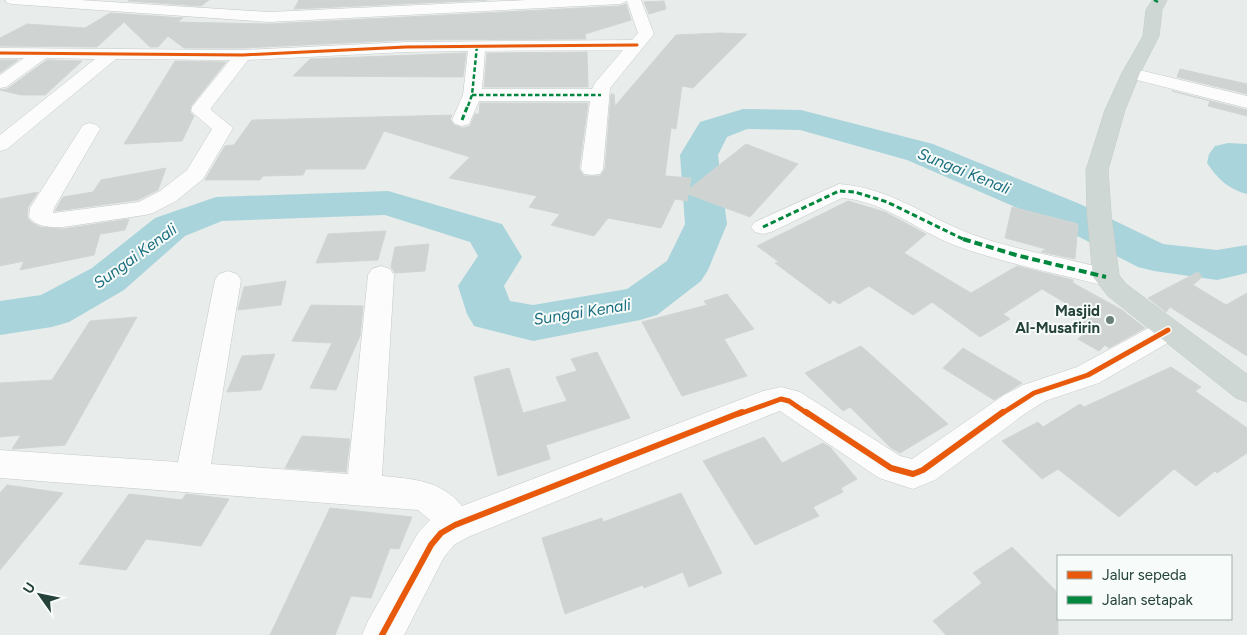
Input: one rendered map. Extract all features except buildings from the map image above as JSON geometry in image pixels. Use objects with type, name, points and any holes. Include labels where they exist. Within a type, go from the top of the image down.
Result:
[{"type":"main road","points":[[1158,1],[1154,10],[1151,36],[1131,73],[1116,110],[1098,170],[1099,213],[1106,273],[1117,290],[1247,390]]},
{"type":"street","points":[[12,0],[269,17],[620,0]]},
{"type":"street","points":[[592,169],[602,87],[646,34],[634,0]]},
{"type":"street","points":[[0,53],[243,55],[406,47],[637,45]]},
{"type":"street","points":[[462,120],[472,96],[477,46]]},
{"type":"street","points":[[0,83],[41,54]]},
{"type":"street","points":[[0,145],[112,54]]},
{"type":"street","points":[[90,129],[42,208],[41,217],[48,220],[63,220],[145,208],[168,196],[188,180],[195,174],[223,128],[203,113],[201,111],[202,108],[243,55]]},
{"type":"street","points":[[1131,73],[1247,102]]},
{"type":"street","points":[[472,96],[600,94]]},
{"type":"street","points":[[763,227],[839,191],[853,190],[876,198],[961,238],[989,247],[1106,273]]},
{"type":"street","points":[[364,491],[381,275]]},
{"type":"street","points":[[192,478],[228,280]]},
{"type":"street","points":[[382,635],[431,545],[441,533],[455,525],[781,398],[789,401],[891,468],[913,474],[923,470],[1015,404],[1034,393],[1088,375],[1168,330]]},
{"type":"street","points":[[0,464],[427,496],[436,501],[455,525]]},
{"type":"waterway","name":"Sungai Kenali","points":[[0,318],[52,310],[108,279],[170,227],[216,209],[388,203],[487,233],[500,257],[481,286],[491,314],[533,323],[640,303],[685,270],[706,224],[699,155],[713,130],[743,119],[801,120],[920,152],[1065,213],[1154,257],[1217,265],[1247,259]]},
{"type":"waterway","name":"Sungai Kenali","points":[[1247,155],[1228,154],[1226,163],[1239,177],[1247,182]]},
{"type":"marked path","points":[[1154,0],[1158,2]]},
{"type":"marked path","points":[[462,120],[472,95],[477,46]]},
{"type":"marked path","points":[[472,95],[601,95]]},
{"type":"marked path","points":[[763,227],[839,191],[855,192],[887,202],[962,239],[1016,255],[1106,277]]},
{"type":"cycle path","points":[[0,53],[243,55],[406,47],[637,45]]},
{"type":"cycle path","points":[[382,635],[431,545],[441,533],[455,525],[774,400],[789,401],[891,468],[913,474],[923,470],[1015,404],[1034,393],[1088,375],[1168,330]]},
{"type":"place","name":"Masjid Al-Musafirin","points":[[1110,320]]}]
